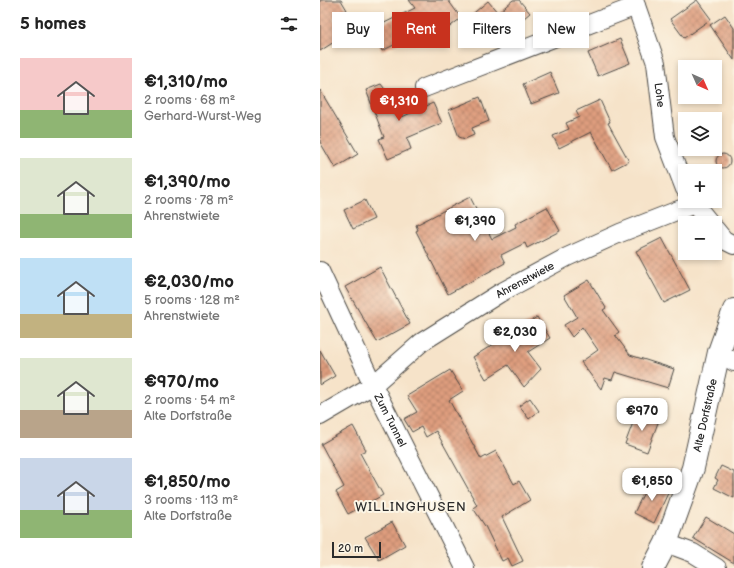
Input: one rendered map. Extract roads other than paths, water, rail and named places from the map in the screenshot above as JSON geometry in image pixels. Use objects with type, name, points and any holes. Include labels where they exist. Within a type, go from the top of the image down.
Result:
[{"type":"street","points":[[424,88],[635,3]]},
{"type":"street","name":"Lohe","points":[[635,3],[656,63],[665,137],[678,169]]},
{"type":"street","name":"Ahrenstwiete","points":[[320,416],[373,385],[422,342],[500,292],[567,257],[678,204]]},
{"type":"street","name":"Lohe","points":[[698,208],[704,216]]},
{"type":"street","points":[[722,238],[734,246]]},
{"type":"street","name":"Zum Tunnel","points":[[320,270],[373,385],[465,568]]},
{"type":"street","name":"Alte Dorfstraße","points":[[653,568],[666,543],[693,468],[726,357],[734,310]]},
{"type":"street","points":[[666,543],[693,553],[717,568]]},
{"type":"district","name":"WILLINGHUSEN","points":[[411,507]]}]
